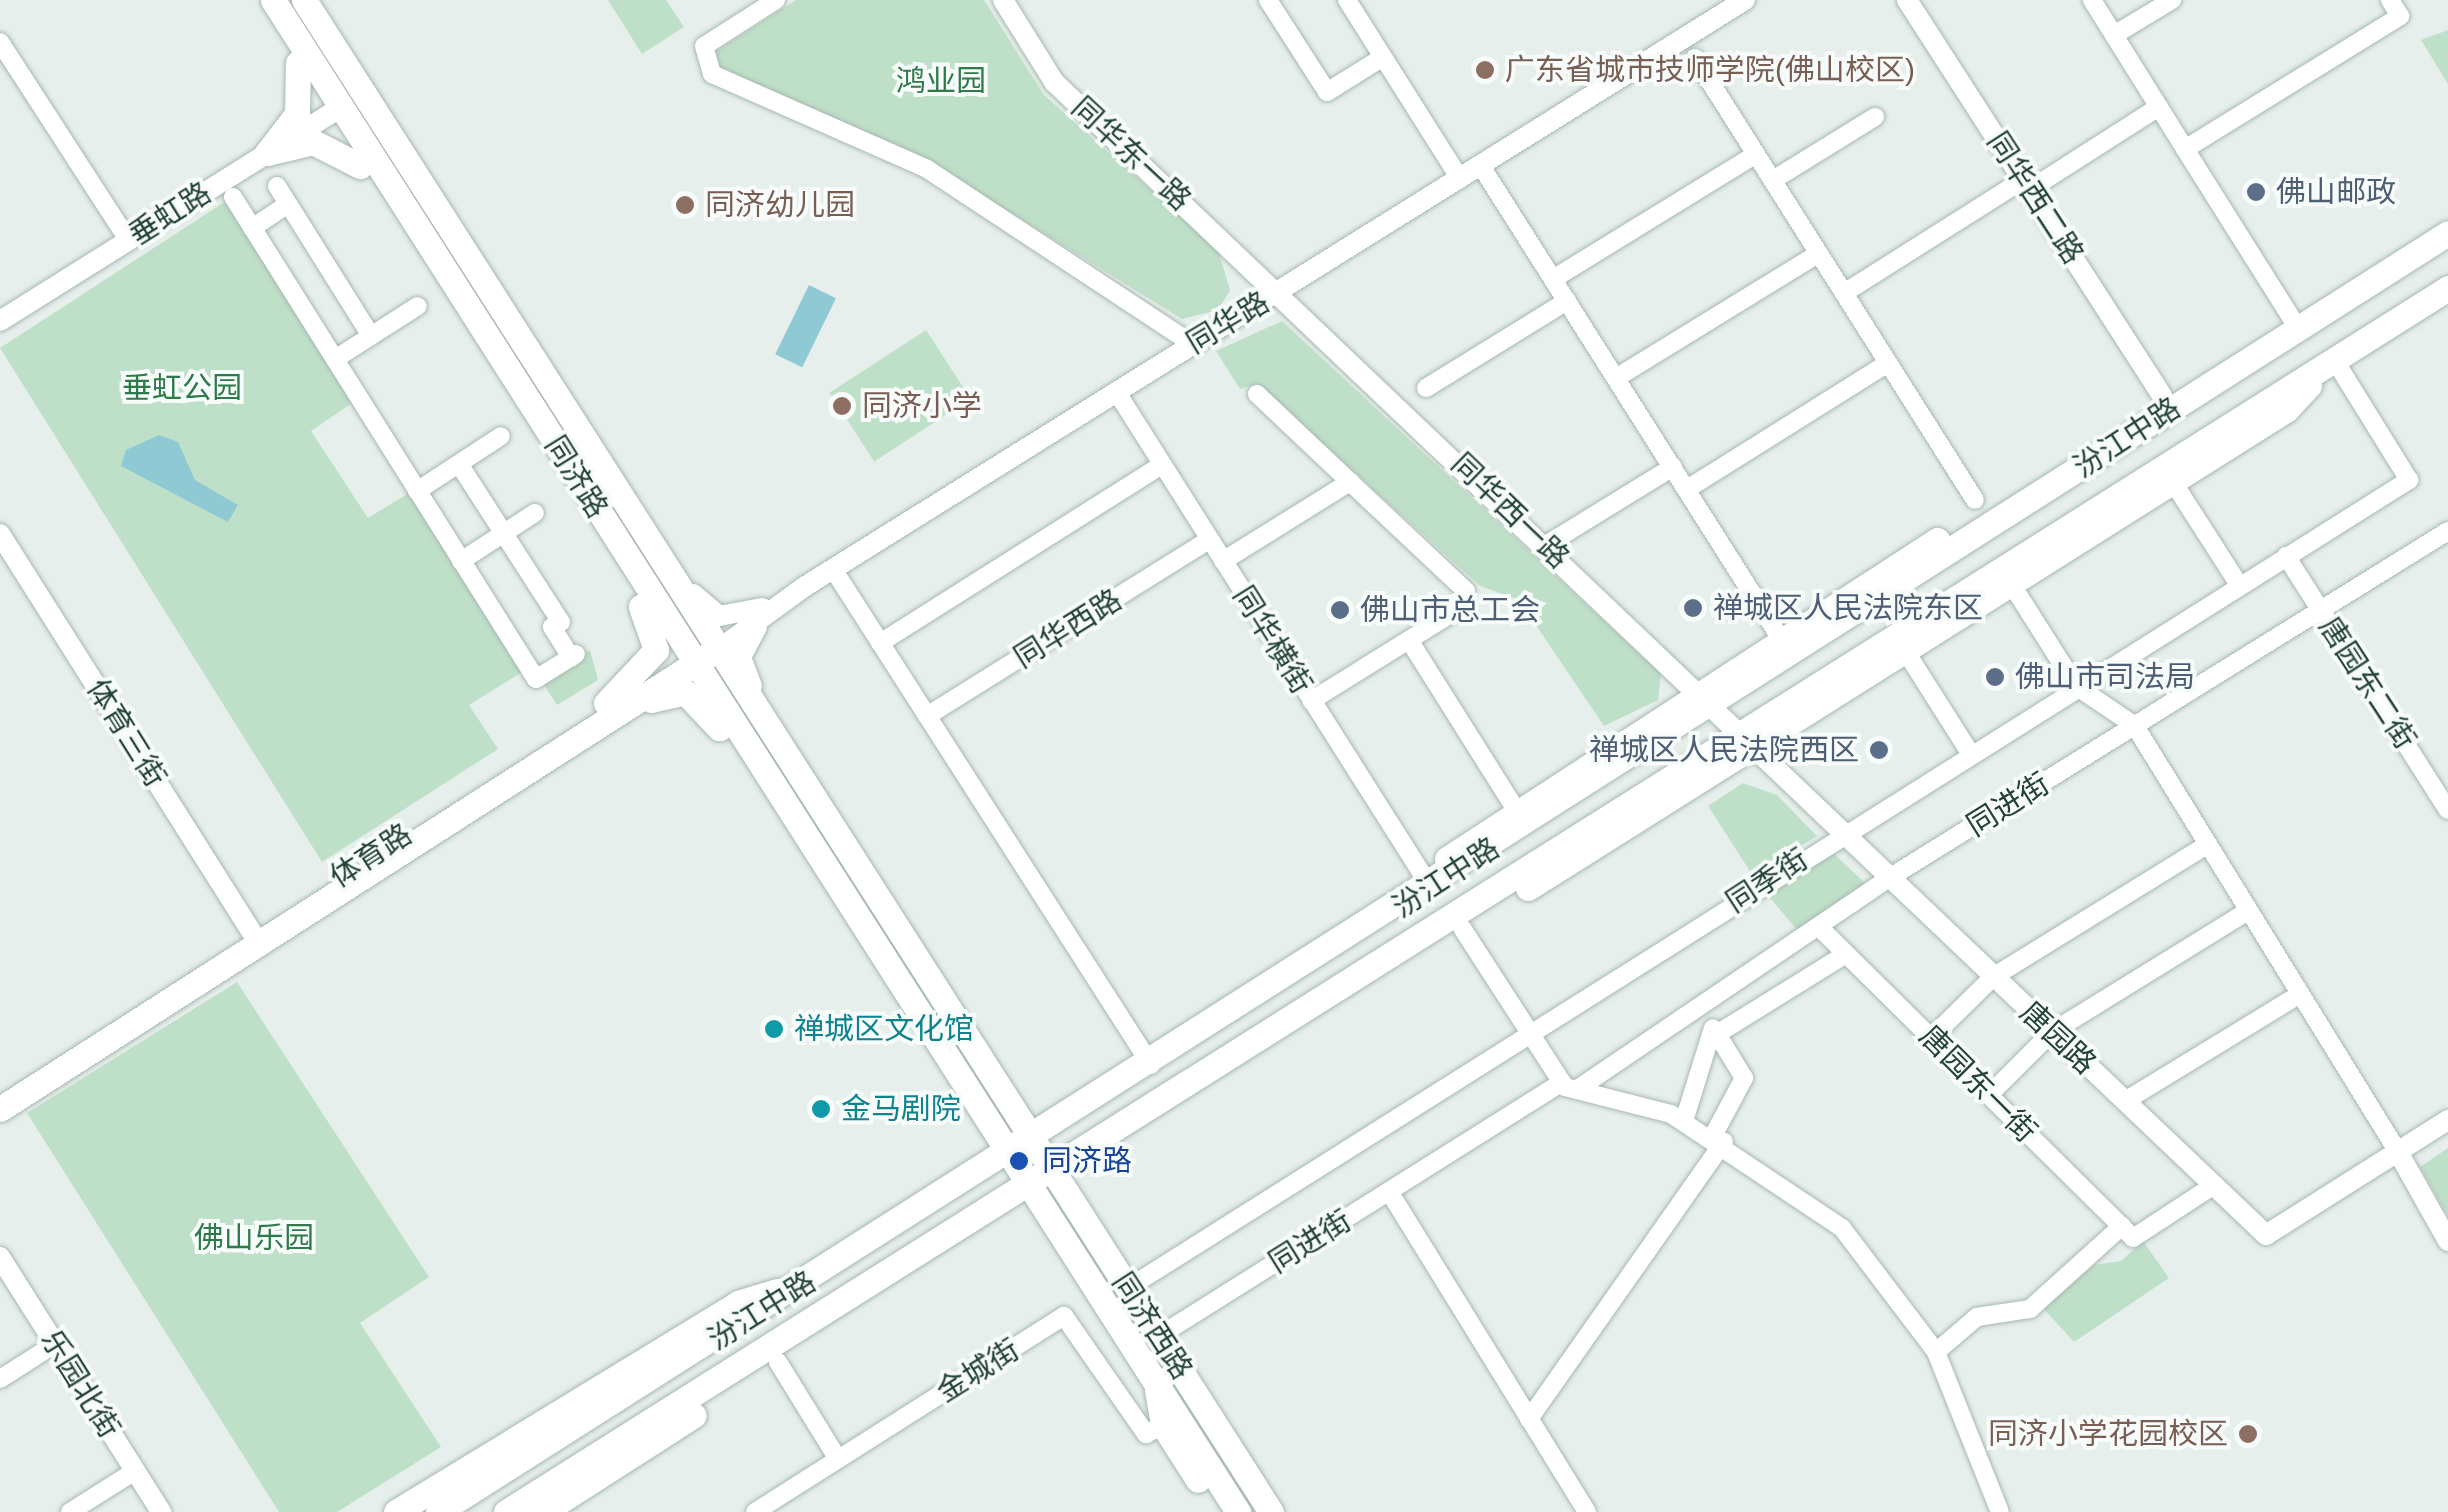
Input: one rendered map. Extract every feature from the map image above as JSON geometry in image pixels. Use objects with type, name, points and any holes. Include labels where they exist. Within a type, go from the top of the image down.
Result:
[{"type":"main road","points":[[258,0],[310,69],[297,114],[267,153]]},
{"type":"main road","name":"同济路","points":[[274,0],[310,69],[341,107],[646,599],[701,651]]},
{"type":"main road","name":"同济路","points":[[304,0],[701,651],[991,1080],[1022,1147]]},
{"type":"main road","points":[[360,137],[360,166]]},
{"type":"main road","points":[[267,153],[313,142],[360,166],[646,599],[656,650],[610,709]]},
{"type":"main road","points":[[1427,881],[1516,810],[1704,700],[1781,639],[2162,396],[2291,318],[2448,232]]},
{"type":"main road","name":"汾江中路","points":[[438,1512],[1152,1066],[1704,700],[2448,232]]},
{"type":"main road","name":"汾江中路","points":[[506,1512],[1043,1180],[1242,1051],[1746,742],[2448,288]]},
{"type":"main road","points":[[1242,1051],[1462,928],[1746,742],[1906,652],[2012,585],[2286,410],[2334,359]]},
{"type":"main road","name":"体育路","points":[[0,1094],[701,651]]},
{"type":"main road","points":[[610,709],[685,692],[734,751],[906,1018],[934,1032]]},
{"type":"main road","points":[[734,751],[738,708],[777,723],[996,1062],[991,1080]]},
{"type":"main road","name":"同济路","points":[[738,708],[934,1032],[1022,1147]]},
{"type":"main road","name":"体育路","points":[[0,1110],[610,709]]},
{"type":"main road","name":"同济西路","points":[[1022,1147],[1156,1380],[1238,1512]]},
{"type":"main road","name":"同济西路","points":[[1043,1180],[1128,1288],[1271,1512]]},
{"type":"main road","points":[[396,1512],[738,1302],[806,1283]]},
{"type":"main road","points":[[543,1512],[778,1362],[826,1314]]},
{"type":"main road","points":[[1159,1336],[1190,1352],[1291,1512]]},
{"type":"main road","points":[[1156,1380],[1163,1425],[1218,1512]]},
{"type":"street","points":[[776,0],[704,46],[712,74],[927,169],[1192,344]]},
{"type":"street","name":"同华东一路","points":[[1004,0],[1054,82],[1279,291]]},
{"type":"street","points":[[1268,0],[1327,92],[1383,57]]},
{"type":"street","points":[[1347,0],[1460,179]]},
{"type":"street","name":"同华路","points":[[745,624],[1745,0]]},
{"type":"street","name":"同华西二路","points":[[1908,0],[2162,396]]},
{"type":"street","points":[[2092,0],[2291,318]]},
{"type":"street","points":[[2114,36],[2172,0]]},
{"type":"street","points":[[2185,149],[2400,16],[2390,0]]},
{"type":"street","points":[[0,42],[128,240]]},
{"type":"street","points":[[1695,58],[1975,500]]},
{"type":"street","name":"垂虹路","points":[[0,321],[341,107]]},
{"type":"street","points":[[1844,293],[2159,107]]},
{"type":"street","points":[[1773,180],[1875,117]]},
{"type":"street","points":[[1553,279],[1756,154]]},
{"type":"street","points":[[1481,166],[1781,639]]},
{"type":"street","points":[[277,186],[371,336]]},
{"type":"street","points":[[232,197],[536,679],[574,655],[552,627],[561,622],[459,464]]},
{"type":"street","points":[[252,228],[288,204]]},
{"type":"street","points":[[1616,378],[1818,254]]},
{"type":"street","name":"同华西一路","points":[[1279,291],[1746,742]]},
{"type":"street","points":[[1426,388],[1567,301]]},
{"type":"street","points":[[335,359],[418,306]]},
{"type":"street","name":"同季街","points":[[1128,1288],[1842,832],[2410,480],[2334,359]]},
{"type":"street","points":[[1687,488],[1888,363]]},
{"type":"street","name":"同华横街","points":[[1116,391],[1427,881]]},
{"type":"street","points":[[1257,394],[1466,591],[1465,605],[1311,701]]},
{"type":"street","points":[[417,491],[501,436]]},
{"type":"street","points":[[880,643],[1162,465]]},
{"type":"street","points":[[1546,545],[1673,467]]},
{"type":"street","points":[[1223,561],[1350,482]]},
{"type":"street","points":[[2173,482],[2240,585]]},
{"type":"street","points":[[461,561],[535,514]]},
{"type":"street","name":"同进街","points":[[1159,1336],[1390,1193],[1701,1010],[1823,931],[1889,878],[2448,530]]},
{"type":"street","name":"同华西路","points":[[927,716],[1209,540]]},
{"type":"street","name":"体育三街","points":[[3,546],[252,932]]},
{"type":"street","name":"唐园东二街","points":[[2286,556],[2448,810]]},
{"type":"street","points":[[832,569],[1152,1066]]},
{"type":"street","points":[[678,571],[701,606],[745,624]]},
{"type":"street","points":[[2012,585],[2076,686],[2134,726],[2398,1152],[2448,1242]]},
{"type":"street","points":[[777,723],[741,657],[751,632],[804,586]]},
{"type":"street","name":"体育路","points":[[701,651],[745,624]]},
{"type":"street","points":[[1408,640],[1516,810]]},
{"type":"street","points":[[1906,652],[1970,753]]},
{"type":"street","name":"唐园路","points":[[1746,742],[2266,1235],[2398,1152]]},
{"type":"street","points":[[1932,1038],[1993,977],[2208,844]]},
{"type":"street","points":[[1988,1095],[2052,1032],[2248,911]]},
{"type":"street","points":[[1462,928],[1569,1086],[1684,1121],[1719,1140],[1842,1228],[1936,1352],[2000,1512]]},
{"type":"street","name":"唐园东一街","points":[[1823,931],[2128,1232]]},
{"type":"street","points":[[1684,1121],[1716,1034],[1846,954]]},
{"type":"street","points":[[2126,1101],[2300,994]]},
{"type":"street","points":[[1530,1419],[1719,1140],[1744,1078],[1701,1010]]},
{"type":"street","points":[[2398,1152],[2448,1120]]},
{"type":"street","points":[[1936,1352],[1977,1317],[2030,1309],[2128,1232],[2214,1185]]},
{"type":"street","points":[[1390,1193],[1587,1512]]},
{"type":"street","name":"乐园北街","points":[[0,1257],[161,1512]]},
{"type":"street","name":"金城街","points":[[755,1512],[1064,1316],[1146,1434],[1163,1425]]},
{"type":"street","points":[[0,1379],[55,1344]]},
{"type":"street","points":[[778,1362],[838,1459]]},
{"type":"street","points":[[70,1512],[135,1470]]},
{"type":"green space","points":[[608,0],[666,0],[684,27],[642,54]]},
{"type":"green space","name":"鸿业园","points":[[796,0],[984,0],[1044,95],[1218,250],[1230,290],[1218,310],[1182,319],[930,163],[716,69],[712,54]]},
{"type":"green space","points":[[2448,30],[2448,84],[2421,40]]},
{"type":"green space","name":"垂虹公园","points":[[226,201],[352,403],[311,431],[368,518],[409,493],[522,672],[469,705],[498,749],[322,862],[0,348]]},
{"type":"green space","points":[[1282,321],[1661,674],[1658,700],[1604,726],[1519,600],[1480,586],[1257,384],[1240,389],[1216,351]]},
{"type":"green space","points":[[926,330],[971,399],[874,461],[830,393]]},
{"type":"green space","points":[[590,650],[598,680],[557,705],[541,680]]},
{"type":"green space","points":[[1743,783],[1777,795],[1817,836],[1753,876],[1708,806]]},
{"type":"green space","points":[[1832,852],[1867,885],[1798,931],[1766,893]]},
{"type":"green space","name":"佛山乐园","points":[[237,982],[429,1277],[360,1323],[441,1447],[337,1512],[279,1512],[27,1113]]},
{"type":"green space","points":[[2448,1148],[2448,1216],[2420,1167]]},
{"type":"green space","points":[[2143,1241],[2169,1278],[2074,1342],[2043,1308],[2094,1265],[2121,1261]]},
{"type":"water","points":[[809,285],[836,298],[802,367],[775,354]]},
{"type":"water","points":[[159,435],[178,442],[195,480],[238,505],[228,522],[121,466],[126,450]]},
{"type":"place","name":"广东省城市技师学院(佛山校区)","points":[[1485,70]]},
{"type":"place","name":"佛山邮政","points":[[2256,192]]},
{"type":"place","name":"同济幼儿园","points":[[685,205]]},
{"type":"place","name":"同济小学","points":[[842,406]]},
{"type":"place","name":"禅城区人民法院东区","points":[[1693,608]]},
{"type":"place","name":"佛山市总工会","points":[[1340,610]]},
{"type":"place","name":"佛山市司法局","points":[[1995,677]]},
{"type":"place","name":"禅城区人民法院西区","points":[[1879,750]]},
{"type":"place","name":"禅城区文化馆","points":[[774,1029]]},
{"type":"place","name":"金马剧院","points":[[821,1109]]},
{"type":"place","name":"同济路","points":[[1019,1161]]},
{"type":"place","name":"同济小学花园校区","points":[[2248,1434]]}]
